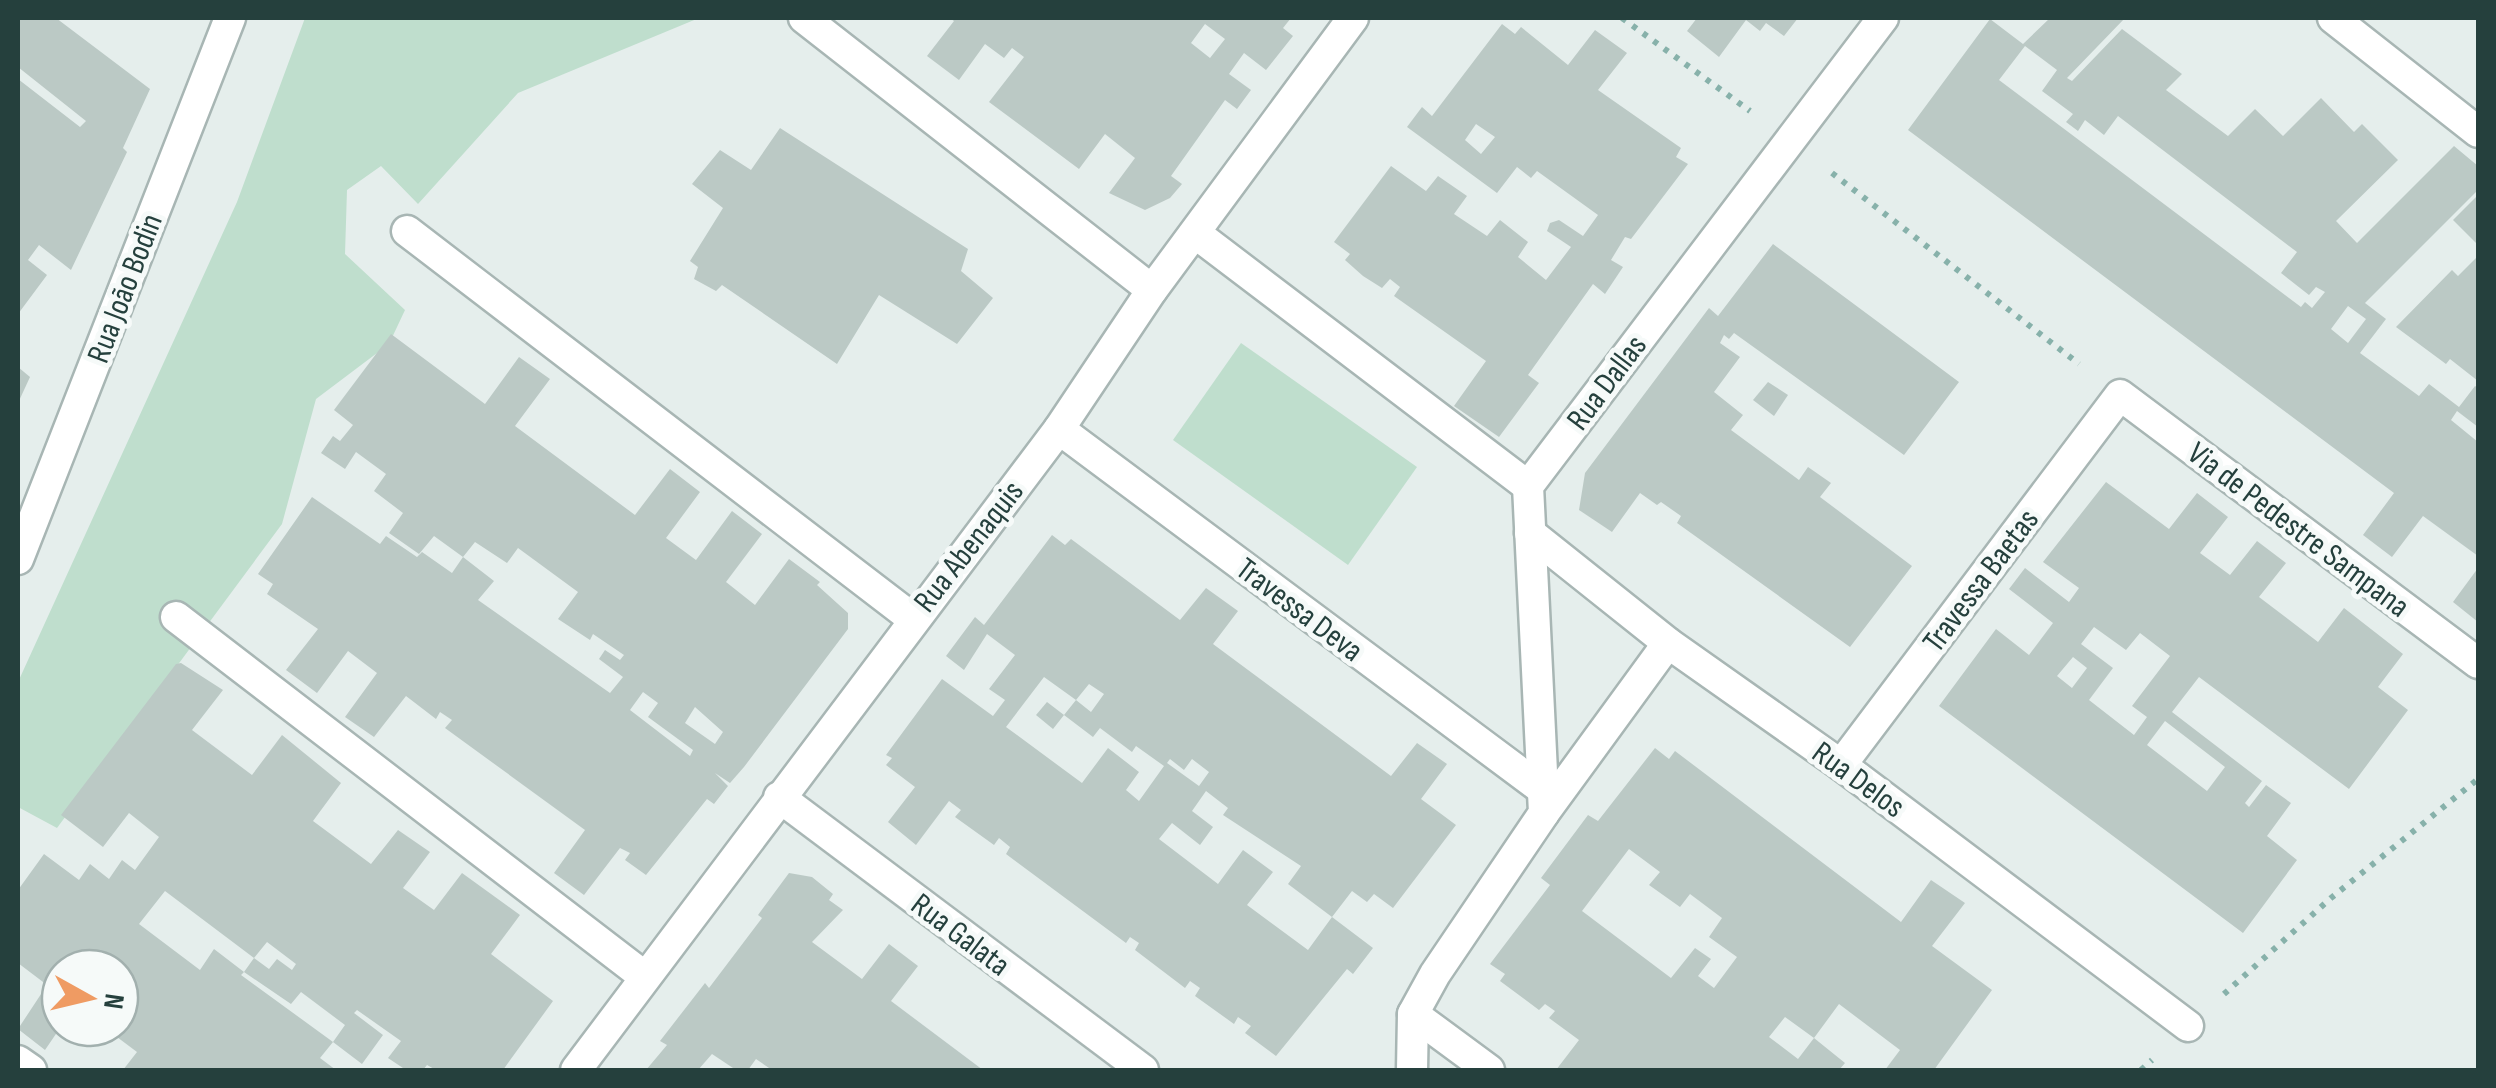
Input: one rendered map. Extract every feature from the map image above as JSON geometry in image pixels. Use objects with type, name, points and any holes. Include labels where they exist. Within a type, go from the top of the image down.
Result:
[{"type":"street","name":"Rua João Bodin","points":[[18,559],[230,18]]},
{"type":"street","points":[[804,18],[1152,290]]},
{"type":"street","name":"Rua Abenaquis","points":[[576,1070],[912,618],[1058,429],[1152,290],[1353,18]]},
{"type":"street","name":"Rua Dallas","points":[[1528,486],[1883,18]]},
{"type":"street","points":[[2334,18],[2478,132]]},
{"type":"street","points":[[407,231],[912,618]]},
{"type":"street","points":[[1195,233],[1528,486],[1543,801]]},
{"type":"street","name":"Via de Pedestre Sampana","points":[[2120,395],[2478,664]]},
{"type":"street","name":"Travessa Baetas","points":[[1842,765],[2120,395]]},
{"type":"street","name":"Travessa Deva","points":[[1058,429],[1543,801]]},
{"type":"street","name":"Rua Delos","points":[[1530,532],[1668,643],[1842,765],[2188,1026]]},
{"type":"street","points":[[176,617],[645,976]]},
{"type":"street","points":[[1412,1070],[1413,1014],[1543,801],[1668,643]]},
{"type":"street","name":"Rua Galata","points":[[779,797],[1143,1070]]},
{"type":"street","points":[[1413,1014],[1489,1070]]},
{"type":"street","points":[[18,1061],[30,1070]]},
{"type":"path","points":[[1622,18],[1790,141],[2120,395]]},
{"type":"path","points":[[2141,1070],[2331,898],[2478,779]]},
{"type":"green space","points":[[305,18],[699,18],[518,93],[418,204],[381,166],[347,190],[345,254],[405,310],[389,344],[316,399],[282,524],[57,828],[18,807],[18,682],[237,202]]},
{"type":"green space","points":[[1241,343],[1417,467],[1348,565],[1173,440]]},
{"type":"building","points":[[18,18],[56,18],[150,89],[123,148],[127,152],[71,270],[39,245],[28,260],[47,275],[18,314],[18,79],[80,127],[86,121],[18,67]]},
{"type":"building","points":[[950,18],[1291,18],[1283,28],[1293,36],[1266,70],[1244,53],[1229,74],[1251,90],[1237,109],[1225,100],[1171,176],[1182,184],[1170,198],[1145,210],[1109,193],[1135,158],[1105,134],[1079,169],[989,102],[1024,57],[1012,48],[1004,58],[985,44],[959,80],[927,56],[954,21]],"holes":[[[1205,24],[1225,39],[1210,58],[1191,43]]]},
{"type":"building","points":[[1697,18],[1798,18],[1784,36],[1766,23],[1760,31],[1746,20],[1719,57],[1687,31]]},
{"type":"building","points":[[2050,18],[2125,18],[2067,78],[2072,81],[2122,29],[2182,74],[2166,90],[2228,136],[2255,109],[2283,136],[2321,98],[2354,132],[2362,124],[2398,160],[2336,221],[2357,243],[2454,146],[2478,166],[2478,190],[2365,303],[2386,319],[2360,353],[2419,396],[2429,384],[2459,407],[2475,386],[2478,388],[2478,427],[2457,411],[2451,420],[2478,442],[2478,556],[2423,516],[2392,557],[2363,535],[2394,493],[1908,130],[1990,19],[2023,44]],"holes":[[[2025,46],[2057,70],[2042,91],[2073,114],[2066,122],[2078,131],[2085,120],[2104,135],[2118,116],[2297,252],[2281,273],[2309,295],[2316,287],[2325,292],[2312,308],[2305,302],[2301,307],[1999,80]],[[2348,306],[2366,319],[2348,343],[2331,329]]]},
{"type":"building","points":[[1502,24],[1515,34],[1521,27],[1568,65],[1595,30],[1627,53],[1598,90],[1681,148],[1676,157],[1688,164],[1631,239],[1625,237],[1611,260],[1623,267],[1605,294],[1593,284],[1528,375],[1539,383],[1499,437],[1454,406],[1486,361],[1394,296],[1400,287],[1390,279],[1382,288],[1363,276],[1345,260],[1350,254],[1334,242],[1391,166],[1426,191],[1438,176],[1467,196],[1454,214],[1487,236],[1500,220],[1528,242],[1518,257],[1546,280],[1571,247],[1547,231],[1550,223],[1559,220],[1583,236],[1598,215],[1537,171],[1531,178],[1517,167],[1497,193],[1407,127],[1422,107],[1432,116]],"holes":[[[1476,124],[1495,137],[1481,154],[1465,140]]]},
{"type":"building","points":[[780,128],[968,249],[961,271],[993,298],[957,344],[879,295],[837,364],[722,285],[716,291],[694,279],[698,267],[690,261],[723,208],[692,184],[720,150],[751,170]]},
{"type":"building","points":[[2478,195],[2478,245],[2453,220]]},
{"type":"building","points":[[1773,244],[1959,382],[1904,455],[1734,333],[1729,339],[1724,335],[1720,343],[1740,357],[1714,392],[1743,415],[1731,430],[1799,480],[1808,467],[1831,483],[1820,497],[1912,566],[1850,647],[1677,523],[1681,516],[1661,502],[1657,505],[1640,493],[1612,532],[1579,510],[1585,473],[1709,308],[1718,316]]},
{"type":"building","points":[[2478,256],[2478,381],[2450,359],[2446,364],[2396,327],[2452,270],[2458,276]]},
{"type":"building","points":[[391,334],[485,404],[519,357],[550,379],[515,426],[635,515],[670,469],[700,492],[666,538],[696,560],[732,511],[762,534],[726,582],[755,605],[789,559],[820,582],[817,585],[848,613],[848,629],[744,767],[730,783],[715,773],[728,786],[714,804],[707,799],[646,875],[625,860],[630,853],[620,848],[584,895],[554,873],[585,830],[445,728],[452,720],[440,712],[436,719],[406,696],[374,737],[345,717],[377,673],[348,651],[317,693],[286,670],[318,629],[267,594],[273,584],[258,574],[312,497],[380,544],[386,536],[417,557],[422,552],[452,573],[463,557],[434,536],[419,554],[389,533],[403,513],[374,491],[386,474],[356,452],[345,469],[321,453],[333,436],[340,441],[353,425],[334,410]],"holes":[[[475,542],[507,563],[518,548],[578,592],[558,619],[590,640],[593,634],[624,655],[620,660],[605,650],[599,659],[623,677],[610,693],[478,600],[494,581],[463,557]],[[643,692],[658,703],[648,717],[693,750],[690,756],[630,710]],[[695,707],[723,732],[715,744],[685,723]]]},
{"type":"building","points":[[18,367],[30,377],[18,403]]},
{"type":"building","points":[[1768,382],[1788,395],[1774,416],[1753,400]]},
{"type":"building","points":[[2106,482],[2169,529],[2197,493],[2228,517],[2200,553],[2230,575],[2257,541],[2286,563],[2259,597],[2318,642],[2344,608],[2403,654],[2378,687],[2408,710],[2349,789],[2199,677],[2172,712],[2262,781],[2245,803],[2249,807],[2266,785],[2291,803],[2267,836],[2297,860],[2243,933],[1939,706],[1996,629],[2029,655],[2053,623],[2009,589],[2025,568],[2069,602],[2079,588],[2043,562]],"holes":[[[2094,627],[2126,650],[2140,633],[2170,656],[2132,706],[2147,717],[2134,735],[2089,700],[2113,668],[2081,644]],[[2073,657],[2087,668],[2072,688],[2057,676]],[[2165,721],[2225,767],[2207,791],[2147,745]]]},
{"type":"building","points":[[1052,535],[1065,545],[1071,539],[1180,620],[1206,588],[1238,611],[1213,644],[1391,776],[1417,743],[1447,764],[1421,799],[1456,825],[1393,908],[1374,894],[1367,902],[1352,891],[1332,917],[1373,948],[1353,974],[1347,969],[1276,1056],[1245,1033],[1251,1026],[1238,1017],[1234,1024],[1195,996],[1200,988],[1190,981],[1185,988],[1135,950],[1139,943],[1130,937],[1126,943],[1006,854],[1010,847],[999,838],[994,845],[955,817],[961,810],[949,801],[916,845],[888,822],[915,787],[886,765],[892,758],[886,755],[942,679],[993,716],[1005,700],[989,689],[1015,655],[987,634],[964,670],[946,656],[975,617],[984,625]],"holes":[[[1044,677],[1076,700],[1064,715],[1093,737],[1100,728],[1132,752],[1136,746],[1164,766],[1139,801],[1126,790],[1139,772],[1108,748],[1082,783],[1006,727]],[[1089,684],[1104,694],[1091,712],[1076,700]],[[1170,759],[1184,770],[1192,759],[1209,772],[1199,786],[1167,763]],[[1206,791],[1228,808],[1223,815],[1301,866],[1288,884],[1332,917],[1308,950],[1247,905],[1273,872],[1243,850],[1218,884],[1159,839],[1172,823],[1200,845],[1213,827],[1192,811]]]},
{"type":"building","points":[[2478,568],[2478,622],[2453,602]]},
{"type":"building","points":[[181,663],[223,690],[192,730],[252,775],[282,735],[341,783],[313,821],[371,864],[398,830],[430,852],[403,888],[434,910],[462,873],[520,915],[491,954],[553,1001],[503,1070],[436,1070],[427,1065],[423,1070],[406,1070],[388,1058],[401,1041],[357,1010],[354,1013],[383,1035],[362,1064],[333,1042],[320,1058],[336,1070],[123,1070],[137,1052],[132,1048],[140,1048],[140,948],[40,948],[40,980],[18,963],[18,890],[44,854],[79,880],[90,864],[109,879],[122,860],[135,870],[159,837],[129,813],[103,847],[61,815],[176,664]],"holes":[[[165,891],[254,958],[244,972],[214,949],[200,970],[139,924]],[[267,942],[296,964],[292,970],[277,959],[269,969],[254,958]],[[244,972],[291,1004],[301,992],[345,1025],[333,1042],[241,975]]]},
{"type":"building","points":[[1047,702],[1064,715],[1053,729],[1036,715]]},
{"type":"building","points":[[1655,748],[1669,759],[1675,751],[1901,922],[1931,880],[1965,903],[1932,946],[1992,990],[1934,1070],[1885,1070],[1900,1050],[1839,1004],[1814,1038],[1845,1063],[1839,1070],[1556,1070],[1579,1040],[1549,1018],[1555,1011],[1545,1004],[1539,1010],[1500,981],[1505,974],[1490,964],[1550,885],[1541,878],[1588,815],[1598,821]],"holes":[[[1629,849],[1660,872],[1649,885],[1680,907],[1690,894],[1722,918],[1709,937],[1737,957],[1714,988],[1698,976],[1711,959],[1695,948],[1671,978],[1582,911]],[[1785,1017],[1814,1038],[1798,1059],[1769,1037]]]},
{"type":"building","points":[[789,873],[812,877],[833,894],[829,900],[843,910],[812,942],[862,979],[889,944],[918,966],[891,1001],[983,1070],[772,1070],[756,1059],[748,1070],[736,1070],[712,1054],[698,1070],[646,1070],[667,1045],[660,1041],[705,983],[709,988],[762,918],[758,915]]},
{"type":"building","points":[[40,996],[40,1046],[18,1029]]}]
